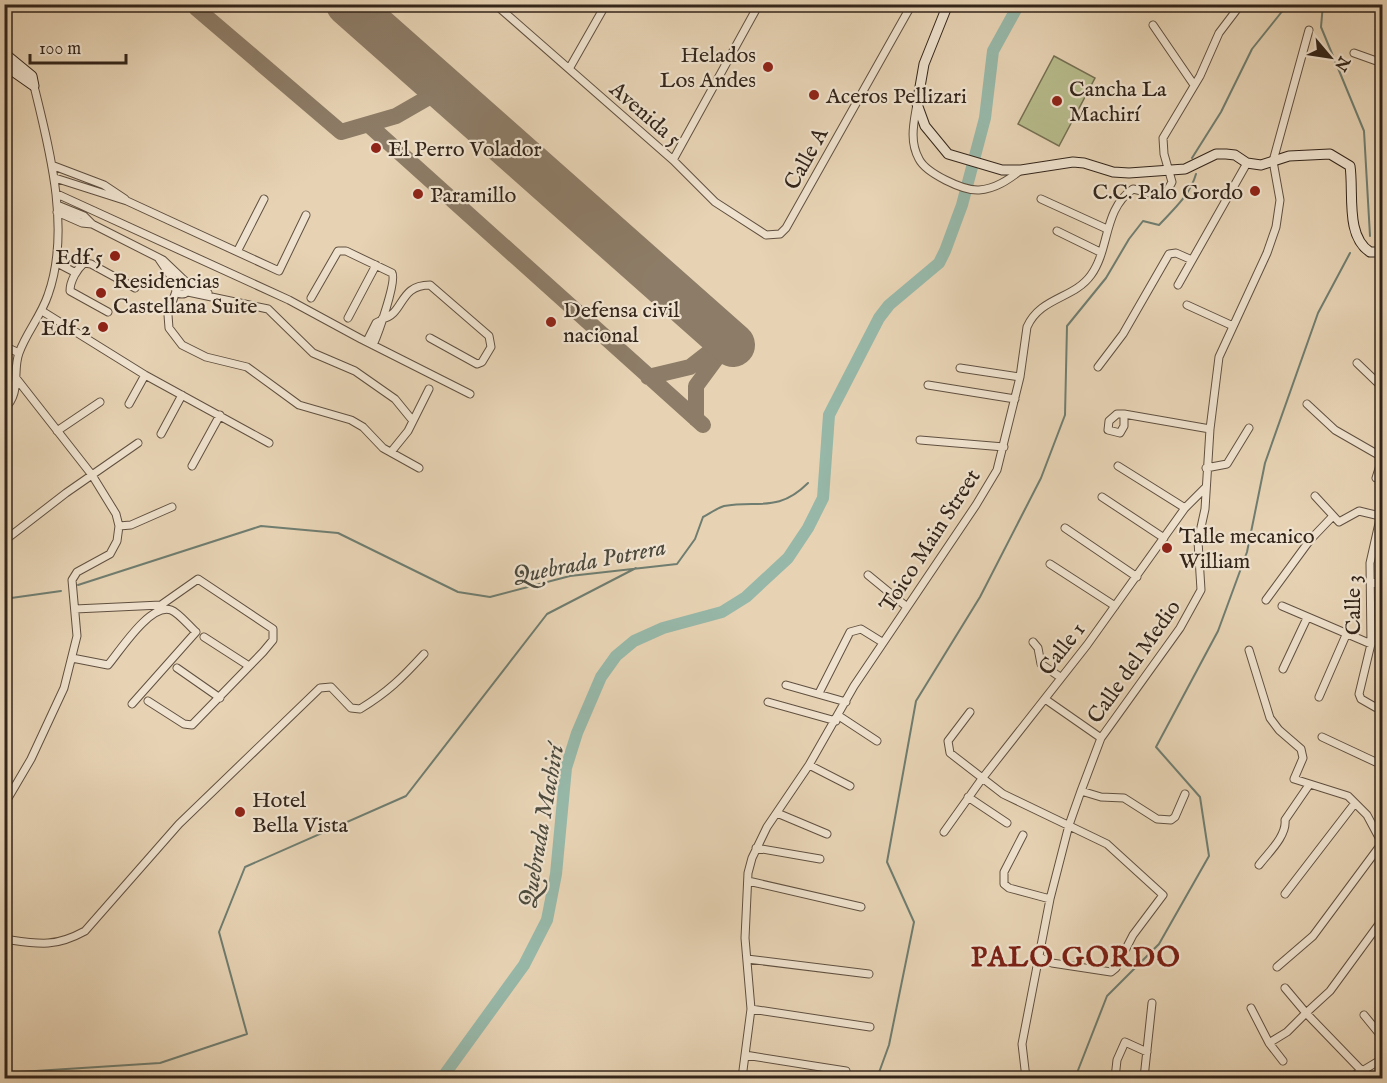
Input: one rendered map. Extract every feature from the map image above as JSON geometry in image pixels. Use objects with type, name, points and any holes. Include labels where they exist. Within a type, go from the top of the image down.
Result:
[{"type":"main road","points":[[948,4],[924,64],[917,104],[925,126],[948,154],[984,166],[1021,170],[1073,162],[1113,172],[1185,169],[1216,154],[1235,155],[1247,163],[1261,165],[1294,155],[1330,154],[1350,166],[1354,226],[1358,237],[1370,252],[1383,252]]},
{"type":"main road","points":[[4,53],[32,76],[34,86]]},
{"type":"main road","points":[[4,65],[34,86]]},
{"type":"street","name":"Avenida 5","points":[[495,4],[673,160],[715,202],[747,225],[766,235],[780,234]]},
{"type":"street","points":[[569,69],[606,4]]},
{"type":"street","points":[[673,160],[759,4]]},
{"type":"street","name":"Calle A","points":[[780,234],[912,4]]},
{"type":"street","points":[[1170,169],[1164,154],[1163,138],[1194,85],[1219,33],[1241,4]]},
{"type":"street","points":[[1153,25],[1194,85]]},
{"type":"street","points":[[1273,161],[1309,30]]},
{"type":"street","points":[[1354,53],[1383,63]]},
{"type":"street","points":[[4,409],[15,395],[19,353],[42,311],[57,263],[57,194],[54,166],[34,86]]},
{"type":"street","points":[[917,104],[912,136],[919,159],[926,168],[950,182],[975,190],[998,185],[1021,170]]},
{"type":"street","name":"Calle del Medio","points":[[1026,1078],[1022,1044],[1050,899],[1069,825],[1081,791],[1101,738],[1196,602],[1201,590],[1198,542],[1205,509],[1206,468],[1220,357],[1267,253],[1276,226],[1280,200],[1273,161]]},
{"type":"street","points":[[1178,285],[1247,163]]},
{"type":"street","points":[[54,166],[279,271],[306,215]]},
{"type":"street","name":"Toico Main Street","points":[[742,1078],[751,1008],[747,959],[748,881],[756,848],[838,719],[882,642],[987,488],[1004,447],[1020,377],[1027,327],[1031,317],[1048,301],[1089,278],[1116,208],[1133,189],[1159,195],[1166,193],[1172,182],[1170,169]]},
{"type":"street","points":[[55,178],[97,187]]},
{"type":"street","points":[[57,194],[285,300],[470,394]]},
{"type":"street","points":[[1041,199],[1107,229]]},
{"type":"street","points":[[238,250],[264,200]]},
{"type":"street","points":[[57,209],[84,216],[92,224],[169,263],[186,282],[213,296]]},
{"type":"street","points":[[1057,231],[1100,252]]},
{"type":"street","points":[[311,298],[338,251],[346,251],[376,265],[395,278],[382,319],[382,326],[367,342]]},
{"type":"street","points":[[1098,367],[1123,334],[1169,254],[1176,253],[1192,260]]},
{"type":"street","points":[[157,257],[180,290],[268,309],[313,353],[355,371],[396,399],[413,421]]},
{"type":"street","points":[[57,263],[76,273]]},
{"type":"street","points":[[108,312],[72,293],[70,285],[81,265],[88,263],[135,288]]},
{"type":"street","points":[[348,318],[376,265]]},
{"type":"street","points":[[186,282],[168,315],[169,328],[174,337],[194,353],[247,367],[299,405],[351,420],[363,427],[378,445],[419,468]]},
{"type":"street","points":[[180,290],[186,282]]},
{"type":"street","points":[[382,319],[396,312],[405,294],[423,285],[430,285],[489,336],[491,347],[482,362],[477,364],[429,338]]},
{"type":"street","points":[[1187,305],[1233,326]]},
{"type":"street","points":[[42,311],[145,375],[269,443]]},
{"type":"street","points":[[4,346],[19,353]]},
{"type":"street","points":[[1357,363],[1383,387]]},
{"type":"street","points":[[960,368],[1020,377]]},
{"type":"street","points":[[129,404],[145,375]]},
{"type":"street","points":[[4,805],[59,702],[77,636],[72,580],[82,568],[110,555],[117,541],[119,526],[116,514],[92,475],[16,378]]},
{"type":"street","points":[[928,385],[1015,399]]},
{"type":"street","points":[[391,452],[413,421],[429,389]]},
{"type":"street","points":[[161,434],[182,395]]},
{"type":"street","points":[[57,431],[100,402]]},
{"type":"street","points":[[1306,404],[1335,430],[1383,458],[1376,478]]},
{"type":"street","points":[[1124,414],[1210,429]]},
{"type":"street","points":[[192,466],[220,416]]},
{"type":"street","points":[[1206,468],[1227,464],[1249,428]]},
{"type":"street","points":[[920,440],[1004,447]]},
{"type":"street","points":[[4,540],[138,443]]},
{"type":"street","points":[[1119,466],[1185,508]]},
{"type":"street","name":"Calle 1","points":[[944,832],[968,797],[1137,577],[1185,508],[1206,487]]},
{"type":"street","points":[[1315,496],[1332,517],[1342,521],[1359,511],[1381,513]]},
{"type":"street","points":[[1102,497],[1164,538]]},
{"type":"street","points":[[119,526],[131,525],[172,507]]},
{"type":"street","name":"Calle 3","points":[[1381,513],[1379,536],[1370,563],[1371,644],[1359,688],[1361,699],[1383,711]]},
{"type":"street","points":[[1266,600],[1310,540],[1332,517]]},
{"type":"street","points":[[1065,528],[1137,577]]},
{"type":"street","points":[[1050,564],[1115,606]]},
{"type":"street","points":[[868,575],[907,607]]},
{"type":"street","points":[[75,609],[161,605],[196,579],[201,580],[273,629],[273,640],[220,698],[188,726],[148,701]]},
{"type":"street","points":[[1371,582],[1383,584]]},
{"type":"street","points":[[1282,606],[1371,644]]},
{"type":"street","points":[[72,657],[108,665],[150,615],[165,610],[173,611],[196,632],[132,704]]},
{"type":"street","points":[[1283,669],[1307,618]]},
{"type":"street","points":[[819,693],[850,632],[861,629],[882,642]]},
{"type":"street","points":[[1319,697],[1346,635]]},
{"type":"street","points":[[204,637],[249,666]]},
{"type":"street","points":[[1033,642],[1038,648],[1041,664],[1060,677]]},
{"type":"street","points":[[1249,650],[1263,702],[1270,718],[1279,730],[1301,749],[1303,758],[1294,779],[1347,796],[1367,815],[1383,843],[1312,936],[1277,967]]},
{"type":"street","points":[[4,939],[42,945],[65,942],[85,930],[179,824],[320,688],[331,687],[348,705],[360,709],[375,697],[390,691],[424,654]]},
{"type":"street","points":[[177,668],[220,698]]},
{"type":"street","points":[[786,685],[846,702]]},
{"type":"street","points":[[1045,699],[1101,738]]},
{"type":"street","points":[[768,702],[838,719],[876,741]]},
{"type":"street","points":[[970,712],[950,739],[948,748],[981,780],[1003,794],[1107,844],[1161,892],[1162,897],[1133,935],[1116,968],[1111,972],[1052,963],[1039,957]]},
{"type":"street","points":[[1322,737],[1383,765]]},
{"type":"street","points":[[809,765],[850,786]]},
{"type":"street","points":[[1259,865],[1286,828],[1285,820],[1310,785]]},
{"type":"street","points":[[1081,791],[1101,797],[1124,798],[1149,816],[1164,821],[1175,817],[1185,794]]},
{"type":"street","points":[[968,797],[1008,823]]},
{"type":"street","points":[[1285,894],[1355,803]]},
{"type":"street","points":[[777,813],[827,834]]},
{"type":"street","points":[[1023,835],[1004,872],[1004,884],[1009,888],[1050,899]]},
{"type":"street","points":[[756,848],[820,859]]},
{"type":"street","points":[[748,881],[861,907]]},
{"type":"street","points":[[1269,1043],[1287,1032],[1330,991],[1383,920]]},
{"type":"street","points":[[747,959],[869,974]]},
{"type":"street","points":[[1285,987],[1306,1013],[1367,1078]]},
{"type":"street","points":[[1144,1078],[1152,1003]]},
{"type":"street","points":[[751,1008],[870,1027]]},
{"type":"street","points":[[1251,1008],[1269,1043],[1283,1060]]},
{"type":"street","points":[[1364,1015],[1383,1037]]},
{"type":"street","points":[[1115,1078],[1117,1060],[1125,1042],[1147,1052]]},
{"type":"street","points":[[745,1055],[846,1071]]},
{"type":"street","points":[[1349,1078],[1383,1059]]},
{"type":"green space","name":"Cancha La Machirí","points":[[1054,56],[1095,78],[1059,146],[1018,124]]},
{"type":"waterway","name":"Quebrada Machirí","points":[[442,1078],[524,965],[547,920],[556,874],[566,768],[577,733],[601,677],[616,656],[634,641],[663,628],[722,612],[746,597],[788,558],[808,528],[823,498],[829,415],[879,318],[889,305],[939,263],[945,251],[962,205],[985,118],[993,51],[1019,4]]},
{"type":"waterway","points":[[1192,158],[1221,112],[1252,49],[1288,4]]},
{"type":"waterway","points":[[1323,4],[1321,27],[1364,131],[1370,236]]},
{"type":"waterway","points":[[877,1078],[889,1045],[914,922],[887,862],[916,701],[980,597],[1041,478],[1065,415],[1067,326],[1106,278],[1129,239],[1143,221],[1159,225],[1186,195],[1196,174]]},
{"type":"waterway","points":[[1075,1078],[1107,996],[1159,944],[1209,856],[1200,797],[1156,747],[1218,631],[1247,552],[1265,463],[1318,313],[1350,253]]},
{"type":"waterway","name":"Quebrada Potrera","points":[[78,585],[261,526],[338,533],[458,592],[490,597],[570,576],[677,564],[695,539],[703,517],[724,506],[777,502],[797,492],[808,483]]},
{"type":"waterway","points":[[4,1073],[160,1063],[247,1034],[219,932],[245,867],[406,796],[547,614],[636,568]]},
{"type":"waterway","name":"Quebrada Potrera","points":[[4,599],[61,591]]},
{"type":"taxiway","points":[[196,4],[196,8],[341,132],[396,116],[443,89]]},
{"type":"taxiway","points":[[369,125],[703,425]]},
{"type":"taxiway","points":[[648,377],[690,367],[726,339]]},
{"type":"taxiway","points":[[696,419],[696,386],[724,348]]},
{"type":"runway","points":[[348,4],[733,345]]},
{"type":"place","name":"Helados Los Andes","points":[[768,67]]},
{"type":"place","name":"Aceros Pellizari","points":[[814,95]]},
{"type":"place","name":"Cancha La Machirí","points":[[1057,101]]},
{"type":"place","name":"El Perro Volador","points":[[376,148]]},
{"type":"place","name":"C.C. Palo Gordo","points":[[1255,191]]},
{"type":"place","name":"Paramillo","points":[[418,194]]},
{"type":"place","name":"Edf 5","points":[[115,256]]},
{"type":"place","name":"Residencias Castellana Suite","points":[[101,293]]},
{"type":"place","name":"Defensa civil nacional","points":[[551,322]]},
{"type":"place","name":"Edf 2","points":[[103,327]]},
{"type":"place","name":"Talle mecanico William","points":[[1167,548]]},
{"type":"place","name":"Hotel Bella Vista","points":[[240,812]]},
{"type":"district","name":"PALO GORDO","points":[[1076,956]]}]
